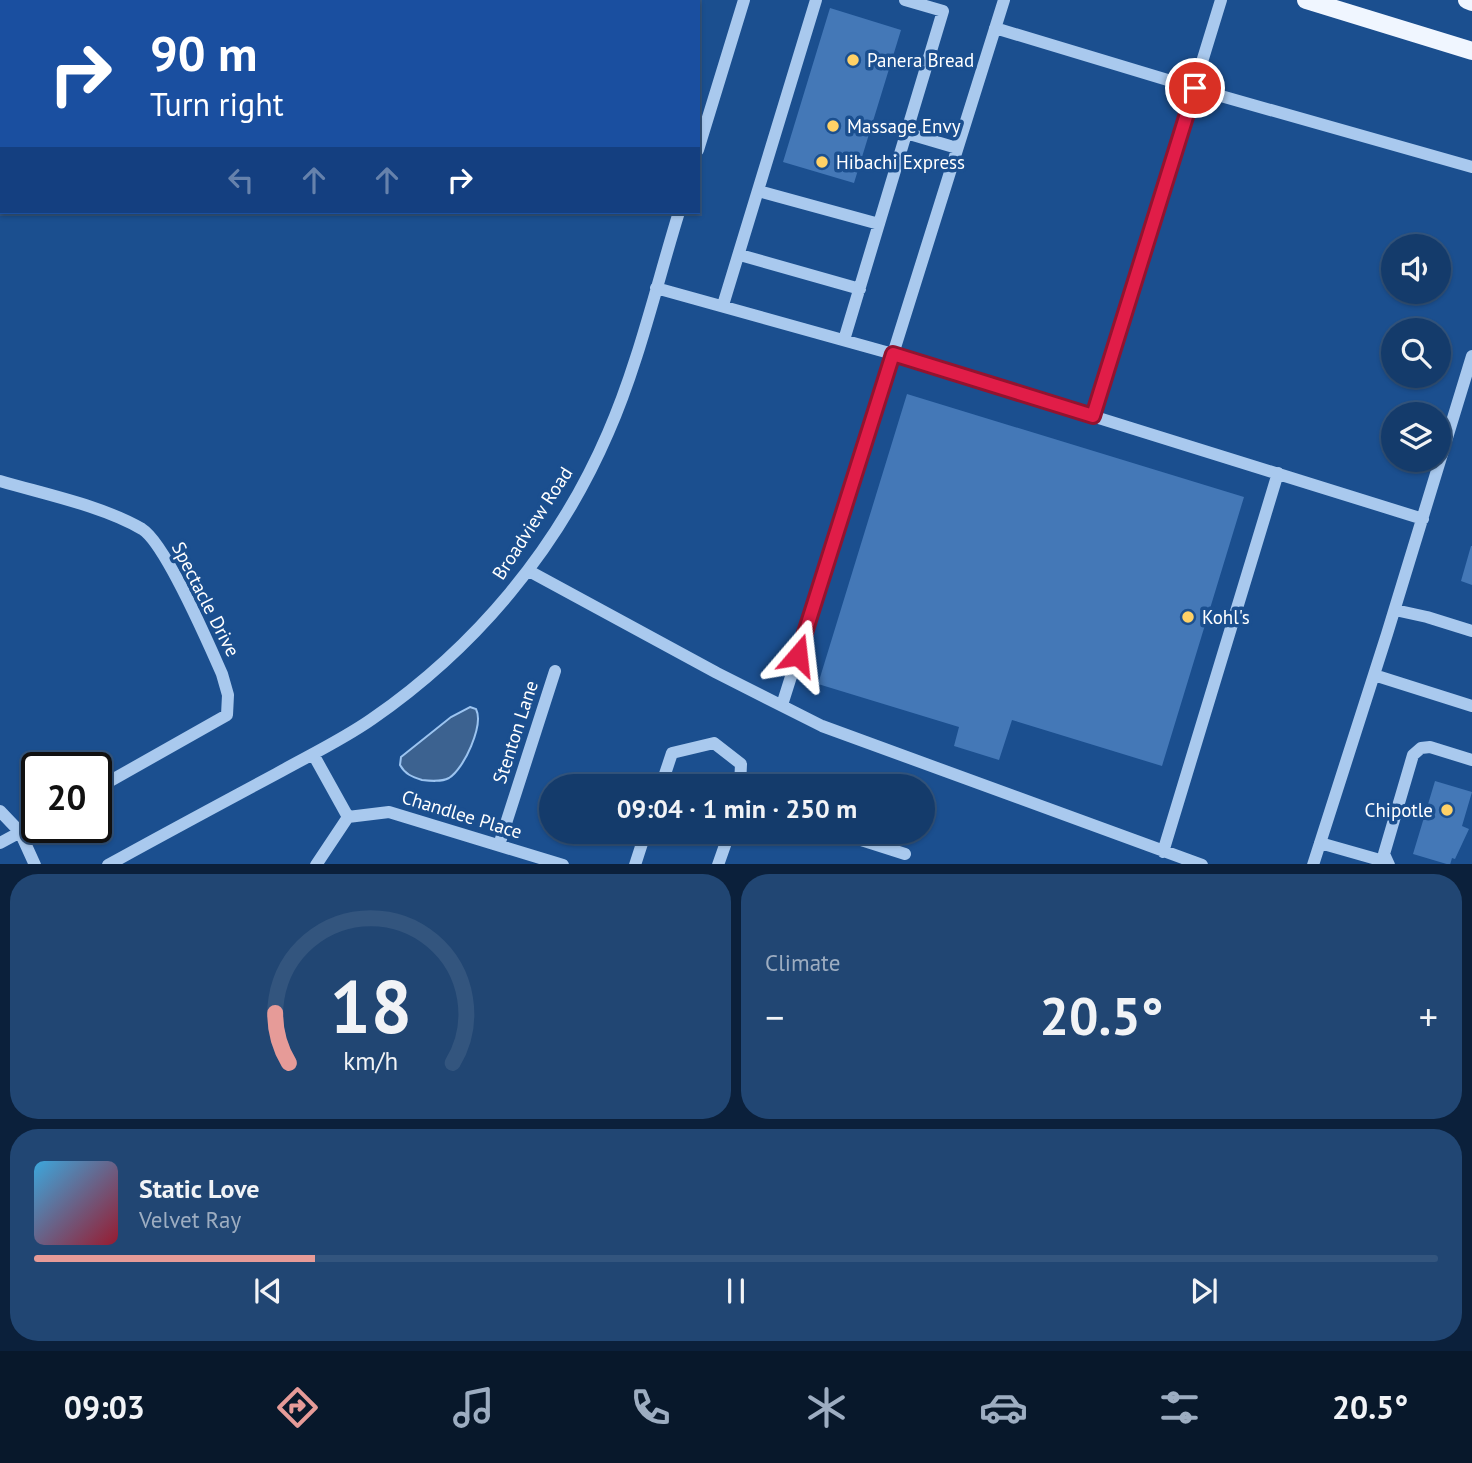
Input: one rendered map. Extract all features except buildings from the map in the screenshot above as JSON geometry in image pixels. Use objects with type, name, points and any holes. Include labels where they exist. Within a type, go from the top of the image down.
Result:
[{"type":"main road","points":[[1306,0],[1472,51]]},
{"type":"main road","points":[[1467,0],[1472,2]]},
{"type":"street","points":[[700,144],[744,0]]},
{"type":"street","points":[[723,305],[816,0]]},
{"type":"street","points":[[844,340],[943,11],[905,0]]},
{"type":"street","points":[[782,705],[1004,0]]},
{"type":"street","points":[[1093,416],[1221,0]]},
{"type":"street","points":[[995,28],[1472,167]]},
{"type":"street","points":[[700,104],[712,107]]},
{"type":"street","points":[[906,133],[957,148]]},
{"type":"street","points":[[758,191],[879,224]]},
{"type":"street","name":"Broadview Road","points":[[108,864],[370,721],[420,684],[476,632],[529,571],[583,483],[608,432],[678,214]]},
{"type":"street","points":[[740,255],[860,289]]},
{"type":"street","points":[[656,288],[893,354],[1423,519]]},
{"type":"street","points":[[1313,864],[1472,359]]},
{"type":"street","points":[[1163,852],[1278,473]]},
{"type":"street","name":"Spectacle Drive","points":[[0,481],[95,509],[144,530],[161,549],[222,674],[228,695],[227,715],[112,780]]},
{"type":"street","points":[[529,571],[717,673],[822,726],[1202,864]]},
{"type":"street","points":[[1395,610],[1472,631]]},
{"type":"street","name":"Stenton Lane","points":[[499,845],[555,671]]},
{"type":"street","points":[[1374,675],[1472,706]]},
{"type":"street","points":[[665,774],[672,753],[714,743],[741,764],[741,774]]},
{"type":"street","points":[[1388,863],[1384,854],[1413,755],[1421,748],[1430,747],[1472,760]]},
{"type":"street","points":[[313,754],[348,817],[316,864]]},
{"type":"street","points":[[0,811],[20,832],[35,864]]},
{"type":"street","name":"Chandlee Place","points":[[348,817],[389,812],[564,864]]},
{"type":"street","points":[[0,843],[20,832]]},
{"type":"street","points":[[1320,842],[1388,863]]},
{"type":"street","points":[[635,864],[642,844]]},
{"type":"street","points":[[718,864],[725,844]]},
{"type":"street","points":[[874,844],[905,854]]},
{"type":"water","points":[[470,707],[476,709],[478,716],[475,735],[455,773],[449,778],[432,781],[418,779],[404,771],[400,765],[401,757],[451,717]]},
{"type":"place","name":"Panera Bread","points":[[853,60]]},
{"type":"place","name":"Massage Envy","points":[[833,126]]},
{"type":"place","name":"Hibachi Express","points":[[822,162]]},
{"type":"place","name":"Kohl's","points":[[1188,617]]},
{"type":"place","name":"Chipotle","points":[[1447,810]]},
{"type":"route","points":[[798,655],[893,354],[1093,416],[1195,88]]}]
